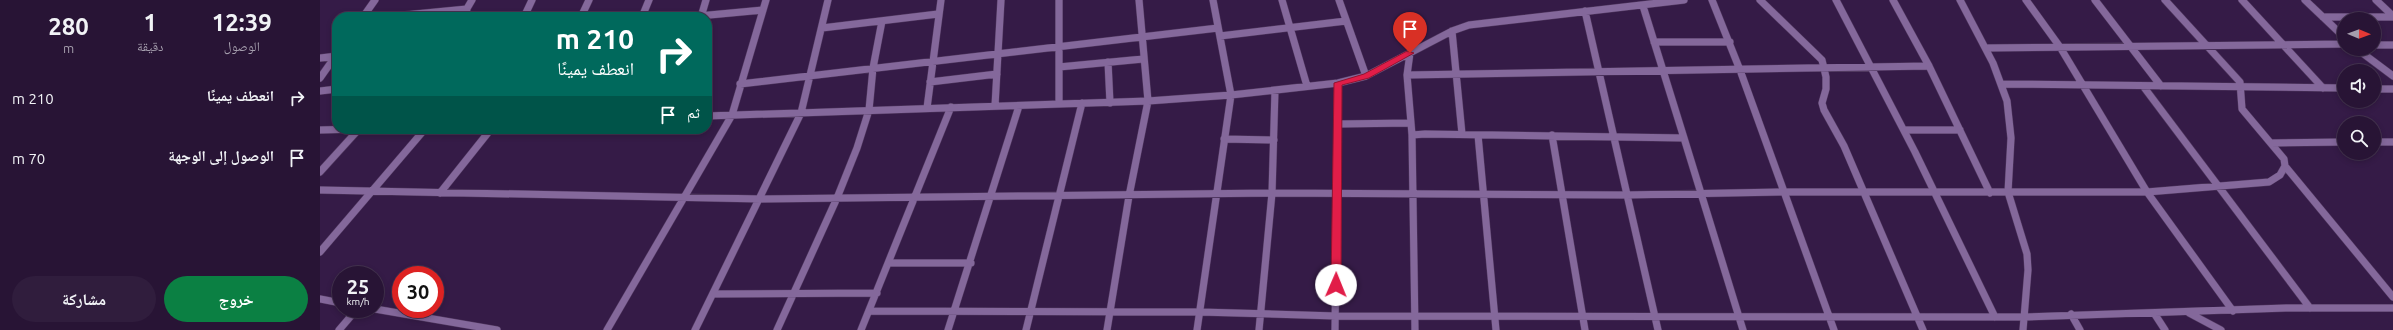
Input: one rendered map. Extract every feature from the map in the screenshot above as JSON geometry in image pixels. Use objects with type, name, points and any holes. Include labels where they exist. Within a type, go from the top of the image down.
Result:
[{"type":"street","points":[[367,12],[375,0]]},
{"type":"street","points":[[465,12],[472,0]]},
{"type":"street","points":[[526,12],[532,0]]},
{"type":"street","points":[[583,12],[589,0]]},
{"type":"street","points":[[644,12],[649,0]]},
{"type":"street","points":[[702,12],[706,0]]},
{"type":"street","points":[[607,330],[732,115],[766,0]]},
{"type":"street","points":[[695,330],[761,199],[801,113],[808,76],[822,28],[828,0]]},
{"type":"street","points":[[927,108],[940,0]]},
{"type":"street","points":[[995,106],[1001,0]]},
{"type":"street","points":[[1059,0],[1059,104]]},
{"type":"street","points":[[1107,330],[1129,196],[1148,101],[1143,59],[1139,0]]},
{"type":"street","points":[[1197,330],[1218,194],[1224,139],[1231,95],[1213,0]]},
{"type":"street","points":[[1282,0],[1307,86]]},
{"type":"street","points":[[1339,0],[1366,76]]},
{"type":"street","points":[[712,116],[1110,103],[1231,95],[1338,83],[1366,76],[1452,31],[1490,22],[1643,6],[1684,0]]},
{"type":"street","points":[[1712,0],[1730,42],[1834,330]]},
{"type":"street","points":[[1760,0],[1817,53],[1826,68],[1826,89],[1822,102],[1824,110],[1844,146],[1923,330]]},
{"type":"street","points":[[1836,0],[1904,130],[1995,317]]},
{"type":"street","points":[[1893,0],[1929,66],[1990,193]]},
{"type":"street","points":[[1960,0],[1986,48],[2002,84],[2011,138],[2008,192],[2027,254],[2028,270],[2023,330]]},
{"type":"street","points":[[2026,0],[2060,47],[2147,192],[2233,311]]},
{"type":"street","points":[[2095,0],[2161,86]]},
{"type":"street","points":[[2165,0],[2205,46],[2236,78],[2242,87],[2242,109],[2284,159],[2285,166],[2393,297]]},
{"type":"street","points":[[2242,0],[2323,88]]},
{"type":"street","points":[[2305,0],[2337,30]]},
{"type":"street","points":[[2376,0],[2393,16]]},
{"type":"street","points":[[1643,6],[1743,330]]},
{"type":"street","points":[[430,12],[467,8]]},
{"type":"street","points":[[712,15],[763,10]]},
{"type":"street","points":[[1585,11],[1658,330]]},
{"type":"street","points":[[822,28],[938,14]]},
{"type":"street","points":[[2323,17],[2393,16]]},
{"type":"street","points":[[777,330],[837,198],[869,110],[873,68],[882,21]]},
{"type":"street","points":[[1220,36],[1346,21]]},
{"type":"street","points":[[740,84],[1218,28]]},
{"type":"street","points":[[1452,31],[1455,75],[1462,134]]},
{"type":"street","points":[[1654,42],[1730,42]]},
{"type":"street","points":[[1986,48],[2337,44]]},
{"type":"street","points":[[2381,45],[2393,45]]},
{"type":"street","points":[[1410,53],[1407,75],[1412,135],[1415,330]]},
{"type":"street","points":[[320,58],[332,56]]},
{"type":"street","points":[[2366,56],[2393,76]]},
{"type":"street","points":[[1059,67],[1143,59]]},
{"type":"street","points":[[320,78],[332,62]]},
{"type":"street","points":[[1108,62],[1110,103]]},
{"type":"street","points":[[1407,75],[1929,66]]},
{"type":"street","points":[[930,82],[997,74]]},
{"type":"street","points":[[1335,330],[1339,124],[1338,83]]},
{"type":"street","points":[[2002,84],[2337,88]]},
{"type":"street","points":[[2144,86],[2310,308]]},
{"type":"street","points":[[2381,89],[2393,89]]},
{"type":"street","points":[[320,91],[332,90]]},
{"type":"street","points":[[1259,330],[1272,193],[1275,90]]},
{"type":"street","points":[[1026,330],[1082,104]]},
{"type":"street","points":[[948,330],[992,197],[1019,106]]},
{"type":"street","points":[[861,330],[951,107]]},
{"type":"street","points":[[1339,124],[1411,123]]},
{"type":"street","points":[[320,130],[332,130]]},
{"type":"street","points":[[1904,130],[1960,130]]},
{"type":"street","points":[[320,172],[354,134]]},
{"type":"street","points":[[320,252],[421,134]]},
{"type":"street","points":[[440,193],[487,134]]},
{"type":"street","points":[[1412,135],[1478,134],[1684,138]]},
{"type":"street","points":[[1478,134],[1482,193],[1496,330]]},
{"type":"street","points":[[1552,135],[1585,330]]},
{"type":"street","points":[[1224,139],[1274,140]]},
{"type":"street","points":[[2271,143],[2337,142]]},
{"type":"street","points":[[2381,142],[2393,142]]},
{"type":"street","points":[[320,190],[684,199],[1060,197],[1338,192],[1626,195],[1783,192],[2147,192],[2269,182],[2280,175],[2285,166]]},
{"type":"street","points":[[889,263],[971,263]]},
{"type":"street","points":[[713,294],[794,292],[876,293]]},
{"type":"street","points":[[320,299],[332,301]]},
{"type":"street","points":[[869,311],[954,313],[1200,312],[1336,316],[2025,317],[2071,314],[2310,308],[2393,308]]},
{"type":"street","points":[[384,311],[497,330]]},
{"type":"street","points":[[2187,312],[2221,330]]},
{"type":"street","points":[[2154,313],[2165,330]]},
{"type":"street","points":[[2071,314],[2080,330]]},
{"type":"street","points":[[339,330],[349,318]]},
{"type":"route","points":[[1336,285],[1339,124],[1338,83],[1366,76],[1381,70],[1410,53]]}]
